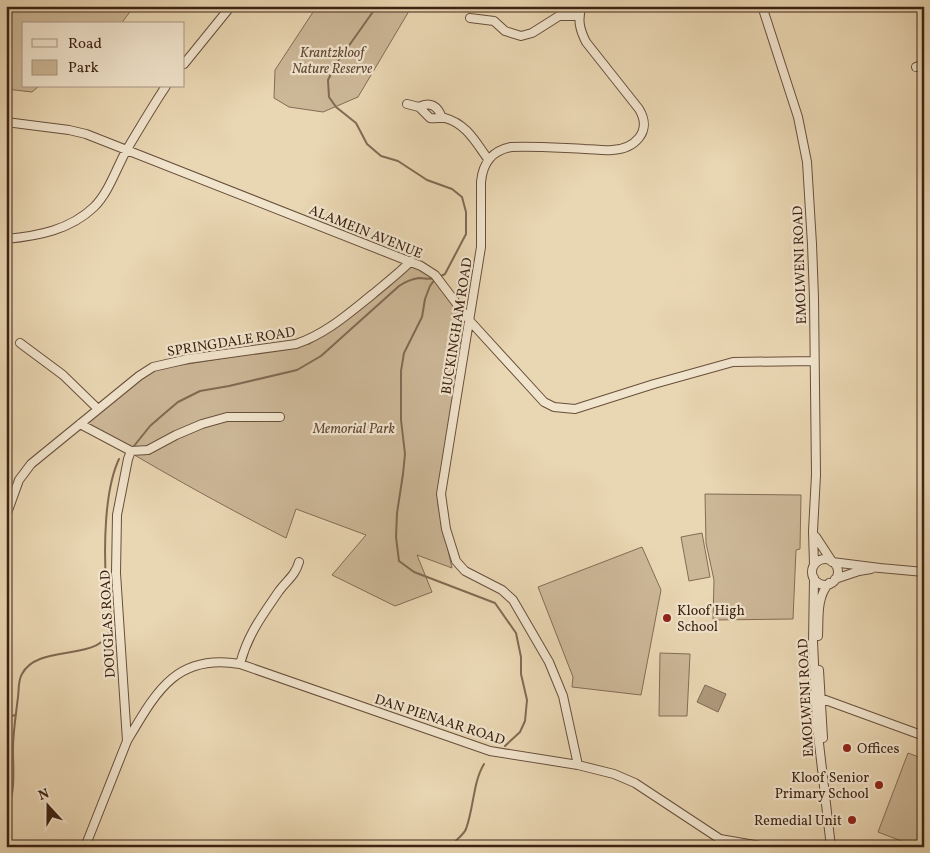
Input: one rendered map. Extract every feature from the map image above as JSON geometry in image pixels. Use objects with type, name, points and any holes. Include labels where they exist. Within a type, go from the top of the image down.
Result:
[{"type":"street","points":[[185,63],[231,6]]},
{"type":"street","points":[[407,104],[419,107],[430,118],[451,120],[469,133],[488,159],[500,149],[511,146],[612,150],[631,145],[639,138],[644,124],[644,117],[586,42],[579,25],[582,6]]},
{"type":"street","name":"EMOLWENI ROAD","points":[[762,6],[798,117],[805,149],[812,244],[816,475],[813,531],[814,565]]},
{"type":"street","points":[[470,18],[494,20],[505,31],[521,36],[532,33],[559,16],[579,16]]},
{"type":"street","points":[[6,239],[43,234],[66,226],[82,217],[94,206],[102,196],[126,151],[165,88]]},
{"type":"street","points":[[419,107],[424,104],[432,105],[438,110],[442,118]]},
{"type":"street","name":"ALAMEIN AVENUE","points":[[6,122],[86,134],[411,261],[437,278],[469,320],[544,402],[554,407],[575,409],[733,362],[814,361]]},
{"type":"street","name":"BUCKINGHAM ROAD","points":[[488,159],[482,174],[482,242],[442,494],[443,513],[456,561],[465,571],[502,590],[518,606],[549,662],[561,688],[578,765]]},
{"type":"street","name":"SPRINGDALE ROAD","points":[[7,513],[19,480],[25,470],[38,457],[139,376],[158,366],[188,359],[296,344],[308,340],[337,323],[402,271],[411,261]]},
{"type":"street","points":[[20,343],[63,375],[98,409]]},
{"type":"street","points":[[80,424],[132,451],[148,450],[202,424],[227,417],[280,417]]},
{"type":"street","name":"DOUGLAS ROAD","points":[[85,847],[127,741],[116,573],[116,535],[128,459],[132,451]]},
{"type":"street","points":[[813,531],[837,571],[832,581]]},
{"type":"street","points":[[880,568],[859,570],[832,581],[819,583],[812,573],[814,565],[823,559],[880,568],[924,572]]},
{"type":"street","points":[[240,664],[245,645],[252,631],[284,584],[296,572],[299,562]]},
{"type":"street","name":"EMOLWENI ROAD","points":[[814,578],[813,642],[816,718],[831,847]]},
{"type":"street","name":"EMOLWENI ROAD","points":[[832,581],[824,591],[819,604],[820,698],[836,847]]},
{"type":"street","name":"DAN PIENAAR ROAD","points":[[127,741],[160,688],[191,666],[206,662],[223,661],[240,664],[490,751],[578,765],[624,778],[720,839],[767,847]]},
{"type":"street","points":[[820,698],[924,736]]},
{"type":"street","points":[[821,707],[828,704],[838,704]]},
{"type":"street","points":[[822,847],[828,840],[829,835]]},
{"type":"green space","points":[[6,6],[134,6],[122,22],[22,22],[22,88],[37,88],[32,92],[6,89]]},
{"type":"green space","name":"Krantzkloof Nature Reserve","points":[[317,6],[412,6],[358,97],[323,112],[289,107],[274,98],[275,70]]},
{"type":"green space","name":"Memorial Park","points":[[415,265],[422,266],[467,321],[438,505],[452,568],[417,555],[432,592],[395,606],[332,575],[366,535],[296,509],[286,538],[184,483],[84,425],[151,370],[310,344],[406,269]]},
{"type":"green space","points":[[705,494],[801,495],[800,549],[796,550],[793,619],[713,620],[714,580],[706,543]]},
{"type":"green space","points":[[702,533],[710,577],[689,581],[681,537]]},
{"type":"green space","points":[[642,547],[661,590],[641,695],[572,687],[573,677],[538,587]]},
{"type":"green space","points":[[660,653],[690,654],[687,716],[659,716]]},
{"type":"green space","points":[[908,753],[924,759],[924,847],[917,847],[878,832]]},
{"type":"shaded area","points":[[705,685],[726,694],[718,712],[697,702]]},
{"type":"waterway","points":[[377,6],[336,64],[328,80],[329,97],[336,107],[356,123],[367,144],[381,156],[398,161],[427,180],[452,189],[462,197],[466,212],[466,234],[445,274],[439,277]]},
{"type":"waterway","points":[[134,446],[150,426],[178,402],[200,391],[297,370],[321,356],[399,286],[416,278],[435,278]]},
{"type":"waterway","points":[[435,279],[425,299],[422,317],[404,353],[401,371],[401,420],[405,454],[397,513],[396,537],[399,561],[414,572],[495,603],[516,633],[521,657],[521,674],[527,700],[525,721],[520,732],[505,746]]},
{"type":"waterway","points":[[6,813],[13,790],[14,736],[19,682],[22,674],[31,664],[43,658],[86,649],[98,644],[107,637],[111,624],[106,583],[106,520],[110,487],[119,459]]},
{"type":"waterway","points":[[6,717],[16,715]]},
{"type":"waterway","points":[[450,847],[466,829],[480,771],[484,764]]},
{"type":"place","name":"Kloof High School","points":[[667,618]]},
{"type":"place","name":"Offices","points":[[847,748]]},
{"type":"place","name":"Kloof Senior Primary School","points":[[879,785]]},
{"type":"place","name":"Remedial Unit","points":[[852,820]]}]
